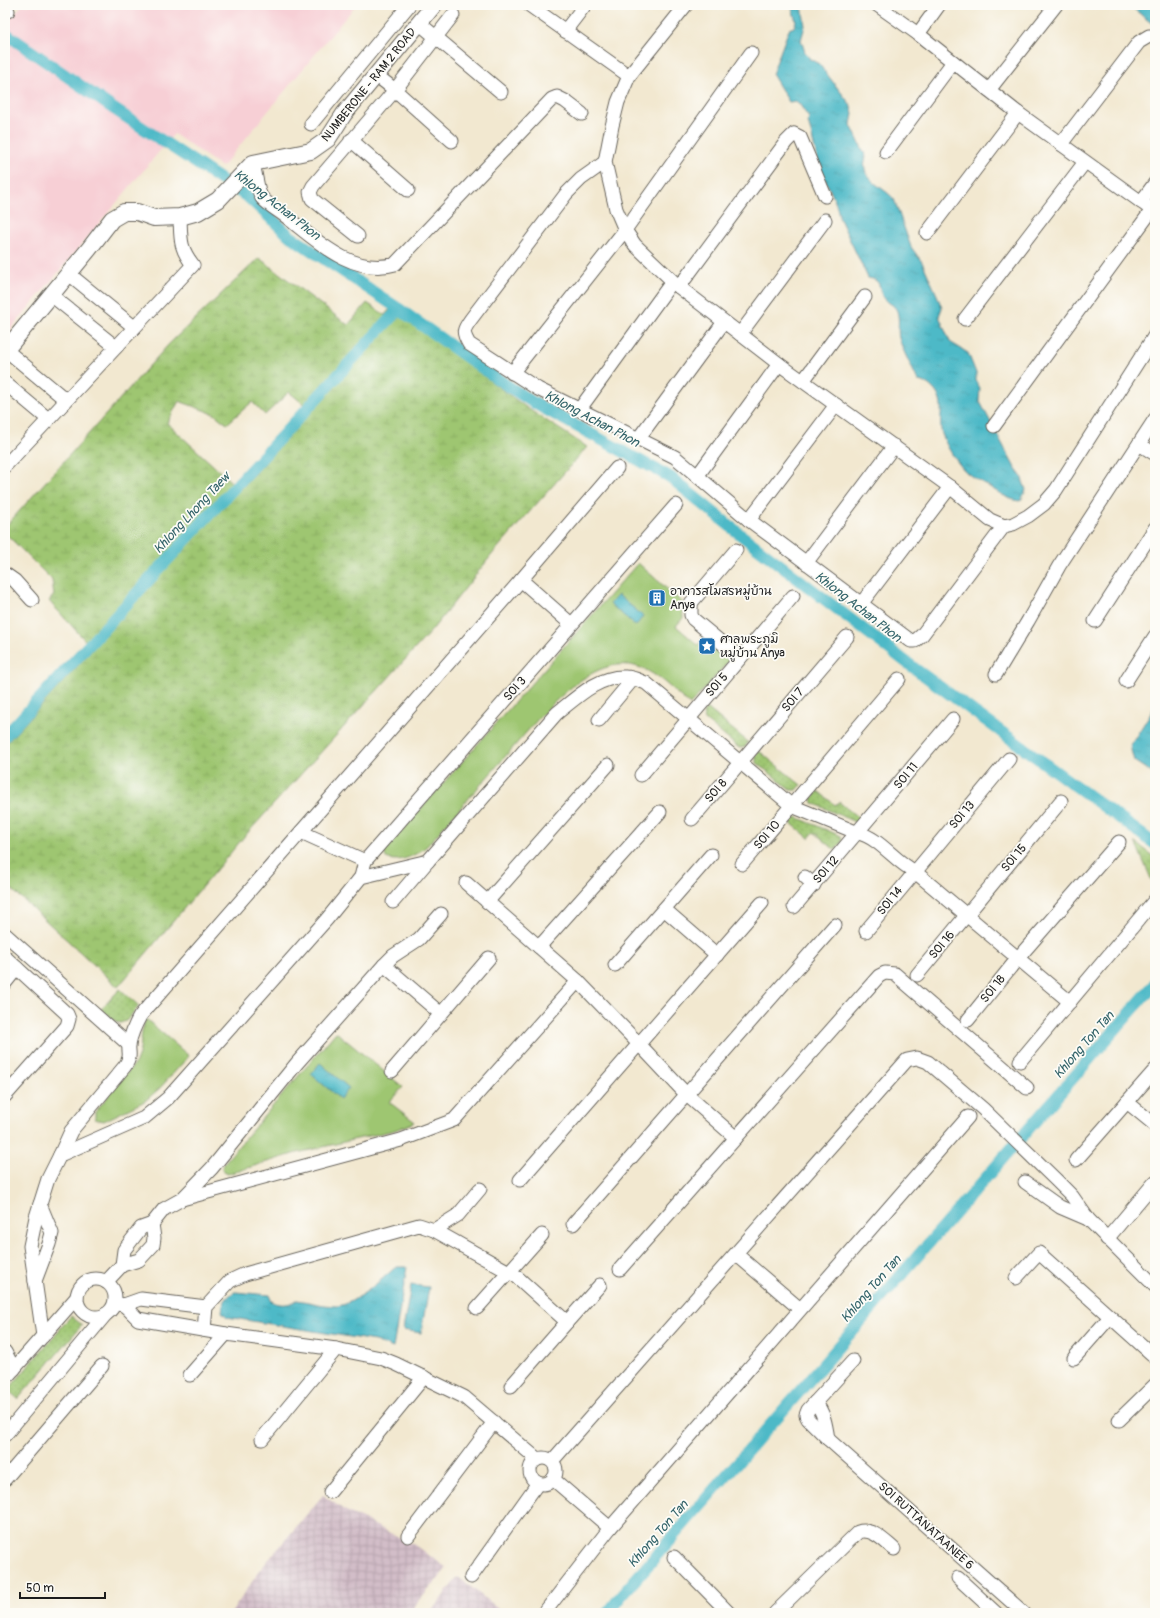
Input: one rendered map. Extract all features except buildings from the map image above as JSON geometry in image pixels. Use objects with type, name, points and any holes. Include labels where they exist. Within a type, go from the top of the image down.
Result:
[{"type":"street","points":[[311,124],[409,5]]},
{"type":"street","name":"NUMBERONE - RAM 2 ROAD","points":[[253,163],[311,151],[328,139],[344,114],[434,5]]},
{"type":"street","points":[[529,5],[629,76]]},
{"type":"street","points":[[565,31],[585,5]]},
{"type":"street","points":[[686,5],[629,76],[618,102],[605,162],[616,209],[624,230],[636,245],[675,284],[779,364],[950,487],[990,520],[1004,526],[1013,524],[1028,516],[1044,504],[1056,490],[1155,335]]},
{"type":"street","points":[[877,5],[918,34],[1018,113],[1153,211],[994,426]]},
{"type":"street","points":[[918,34],[939,5]]},
{"type":"street","points":[[989,90],[1056,5]]},
{"type":"street","points":[[358,236],[312,199],[310,192],[313,186],[394,90],[454,15]]},
{"type":"street","points":[[419,23],[501,92]]},
{"type":"street","points":[[1060,144],[1139,42],[1149,36],[1155,37]]},
{"type":"street","points":[[512,373],[624,230],[751,53]]},
{"type":"street","points":[[886,152],[953,62]]},
{"type":"street","points":[[376,75],[452,141]]},
{"type":"street","points":[[253,163],[261,197],[314,238],[348,260],[372,266],[384,267],[395,264],[552,99],[557,96],[582,114]]},
{"type":"street","points":[[329,102],[344,114]]},
{"type":"street","points":[[927,233],[1018,113]]},
{"type":"street","points":[[578,410],[786,142],[794,134],[800,137],[825,196]]},
{"type":"street","points":[[352,140],[408,190]]},
{"type":"street","points":[[605,162],[581,179],[566,194],[465,328],[464,335],[469,344],[538,389],[638,440],[675,457],[698,475],[749,520],[908,640],[915,641],[922,635],[1004,526]]},
{"type":"street","points":[[965,319],[1085,162]]},
{"type":"street","points":[[66,400],[5,351],[69,274],[112,219],[124,212],[137,212],[154,218],[180,217],[198,212],[218,200],[253,163]]},
{"type":"street","points":[[1140,202],[1155,183]]},
{"type":"street","points":[[5,466],[193,265],[185,255],[181,244],[180,217]]},
{"type":"street","points":[[740,334],[825,220]]},
{"type":"street","points":[[69,274],[134,328]]},
{"type":"street","points":[[51,295],[116,348]]},
{"type":"street","points":[[803,381],[865,297]]},
{"type":"street","points":[[638,440],[724,322]]},
{"type":"street","points":[[698,475],[779,364]]},
{"type":"street","points":[[5,383],[48,419]]},
{"type":"street","points":[[749,520],[836,404]]},
{"type":"street","points":[[996,674],[1059,566],[1155,419]]},
{"type":"street","points":[[1139,444],[1155,454]]},
{"type":"street","points":[[806,563],[894,446]]},
{"type":"street","points":[[43,1336],[30,1246],[36,1217],[48,1179],[71,1131],[126,1066],[130,1058],[129,1045],[134,1026],[140,1016],[617,468]]},
{"type":"street","points":[[861,604],[950,487]]},
{"type":"street","name":"SOI 3","points":[[360,877],[364,861],[676,505]]},
{"type":"street","points":[[1095,621],[1155,528]]},
{"type":"street","points":[[736,550],[691,603],[691,615],[693,619],[740,658]]},
{"type":"street","points":[[5,574],[15,581],[32,600]]},
{"type":"street","points":[[521,580],[571,624]]},
{"type":"street","name":"SOI 5","points":[[641,775],[793,596]]},
{"type":"street","points":[[1126,681],[1155,636]]},
{"type":"street","name":"SOI 7","points":[[740,764],[847,637]]},
{"type":"street","points":[[393,902],[556,714],[580,694],[606,679],[626,677],[646,683],[740,764],[792,806],[869,836],[906,867],[914,871],[1070,1002]]},
{"type":"street","points":[[599,720],[633,679]]},
{"type":"street","name":"SOI 10","points":[[742,864],[899,679]]},
{"type":"street","name":"SOI 11","points":[[858,833],[953,719]]},
{"type":"street","name":"SOI 13","points":[[914,871],[1009,759]]},
{"type":"street","name":"SOI 8","points":[[692,819],[740,764]]},
{"type":"street","points":[[487,902],[608,765]]},
{"type":"street","name":"SOI 15","points":[[967,915],[1061,801]]},
{"type":"street","points":[[539,947],[660,812]]},
{"type":"street","points":[[300,832],[364,861]]},
{"type":"street","name":"SOI 12","points":[[794,907],[809,881],[858,833]]},
{"type":"street","name":"SOI 18","points":[[968,1020],[1018,958],[1119,842]]},
{"type":"street","points":[[615,965],[711,855]]},
{"type":"street","points":[[60,1155],[144,1118],[168,1098],[321,925],[360,877],[428,861]]},
{"type":"street","name":"SOI 14","points":[[866,930],[914,871]]},
{"type":"street","points":[[466,883],[578,981],[640,1044],[687,1095],[736,1138]]},
{"type":"street","points":[[1020,1061],[1155,900]]},
{"type":"street","points":[[520,1180],[762,903]]},
{"type":"street","points":[[664,909],[717,955]]},
{"type":"street","points":[[182,1199],[212,1168],[297,1063],[384,965],[393,956],[419,939],[441,914]]},
{"type":"street","name":"SOI 16","points":[[917,975],[967,915]]},
{"type":"street","points":[[573,1224],[835,925]]},
{"type":"street","points":[[5,934],[129,1045]]},
{"type":"street","points":[[5,957],[67,1014],[70,1019],[67,1026],[5,1096]]},
{"type":"street","points":[[392,1071],[489,958]]},
{"type":"street","points":[[384,965],[441,1014]]},
{"type":"street","points":[[5,983],[17,968]]},
{"type":"street","points":[[620,1269],[879,976],[885,973],[895,974],[1027,1088]]},
{"type":"street","points":[[122,1265],[124,1250],[141,1228],[152,1224],[164,1209],[182,1199],[401,1140],[454,1120],[578,981]]},
{"type":"street","points":[[552,1462],[908,1060],[917,1058],[928,1062],[983,1109],[1072,1196],[1088,1219],[1155,1286]]},
{"type":"street","points":[[1076,1160],[1155,1070]]},
{"type":"street","points":[[1127,1102],[1155,1125]]},
{"type":"street","points":[[544,1613],[610,1528],[968,1118]]},
{"type":"street","points":[[1025,1182],[1060,1207],[1088,1219]]},
{"type":"street","points":[[1107,1239],[1155,1182]]},
{"type":"street","points":[[434,1230],[458,1215],[480,1189]]},
{"type":"street","points":[[35,1283],[52,1233],[40,1204]]},
{"type":"street","points":[[106,1282],[122,1265],[139,1260],[153,1245],[154,1238],[152,1224]]},
{"type":"street","points":[[204,1330],[206,1307],[230,1281],[245,1274],[419,1225],[434,1230],[516,1276],[567,1322]]},
{"type":"street","points":[[477,1308],[542,1235]]},
{"type":"street","points":[[1016,1278],[1039,1253],[1155,1357]]},
{"type":"street","points":[[736,1254],[800,1309]]},
{"type":"street","points":[[5,1379],[77,1297],[85,1282],[98,1279],[106,1282],[113,1289],[119,1305],[138,1319],[226,1334],[336,1349],[381,1358],[464,1397],[537,1459]]},
{"type":"street","points":[[510,1386],[600,1285]]},
{"type":"street","points":[[77,1297],[79,1306],[87,1315],[100,1317],[119,1305],[141,1299],[206,1307]]},
{"type":"street","points":[[5,1435],[106,1314]]},
{"type":"street","points":[[1074,1358],[1110,1317]]},
{"type":"street","points":[[190,1375],[226,1334]]},
{"type":"street","points":[[262,1439],[336,1349]]},
{"type":"street","points":[[5,1352],[14,1369]]},
{"type":"street","name":"SOI RUTTANATAANEE 6","points":[[853,1361],[815,1402],[819,1406],[822,1413],[828,1439],[1024,1613]]},
{"type":"street","points":[[5,1479],[102,1366]]},
{"type":"street","points":[[330,1492],[424,1377]]},
{"type":"street","points":[[1119,1420],[1155,1385]]},
{"type":"street","points":[[408,1536],[494,1422]]},
{"type":"street","points":[[545,1458],[552,1462],[556,1472],[553,1479],[546,1484],[538,1483],[530,1474],[531,1466],[537,1459],[545,1458]]},
{"type":"street","points":[[553,1479],[610,1528]]},
{"type":"street","points":[[471,1577],[538,1483]]},
{"type":"street","points":[[775,1613],[858,1532],[864,1530],[870,1531],[894,1549]]},
{"type":"street","points":[[674,1557],[729,1613]]},
{"type":"street","points":[[958,1578],[996,1613]]},
{"type":"shaded area","points":[[22,5],[356,5],[222,167],[174,134],[5,336],[5,25]]},
{"type":"shaded area","points":[[323,1495],[344,1510],[413,1544],[447,1568],[409,1613],[231,1613],[260,1570]]},
{"type":"shaded area","points":[[458,1577],[471,1587],[503,1613],[430,1613]]},
{"type":"green space","points":[[259,258],[348,325],[367,303],[385,315],[389,310],[401,315],[527,408],[587,447],[494,552],[432,630],[243,838],[118,987],[5,883],[5,745],[93,649],[49,601],[54,595],[52,580],[5,533],[5,527],[169,344]],"holes":[[[289,392],[312,411],[240,490],[167,423],[179,401],[214,414],[227,424],[252,402],[265,415]]]},
{"type":"green space","points":[[638,563],[682,602],[683,618],[676,626],[698,645],[705,637],[728,656],[728,662],[690,705],[658,677],[637,666],[620,665],[605,668],[590,675],[575,684],[538,719],[428,845],[408,858],[391,860],[386,858],[384,852],[385,849]]},
{"type":"green space","points":[[707,708],[748,742],[745,747],[739,748],[705,720],[703,713]]},
{"type":"green space","points":[[759,751],[801,785],[797,790],[791,790],[757,763],[755,756]]},
{"type":"green space","points":[[818,791],[835,805],[839,802],[860,819],[857,823],[813,803],[812,798]]},
{"type":"green space","points":[[796,817],[841,836],[842,842],[835,850],[814,832],[809,838],[791,823]]},
{"type":"green space","points":[[1135,842],[1155,857],[1155,883],[1152,881]]},
{"type":"green space","points":[[120,989],[139,1006],[126,1021],[120,1023],[115,1021],[101,1009]]},
{"type":"green space","points":[[146,1019],[189,1056],[160,1088],[145,1101],[104,1121],[95,1119],[95,1112],[136,1062],[140,1052],[142,1030]]},
{"type":"green space","points":[[336,1032],[403,1087],[389,1102],[415,1122],[395,1130],[293,1154],[228,1174],[224,1172],[222,1168],[225,1162]]},
{"type":"green space","points":[[71,1316],[82,1325],[18,1399],[8,1390]]},
{"type":"water","points":[[791,5],[802,5],[805,26],[801,40],[805,52],[810,59],[819,64],[850,104],[853,113],[851,125],[866,157],[864,165],[865,171],[868,177],[894,199],[911,247],[922,262],[937,295],[942,308],[939,316],[950,342],[968,353],[976,373],[976,381],[980,388],[979,400],[1015,468],[1021,476],[1026,490],[1019,501],[1010,499],[969,475],[949,450],[942,434],[941,403],[939,397],[929,385],[918,381],[899,338],[897,311],[885,300],[878,283],[873,279],[868,278],[839,217],[834,199],[819,165],[808,122],[809,118],[796,101],[789,102],[772,74],[789,29],[794,27],[796,21]]},
{"type":"water","points":[[1129,5],[1155,5],[1155,26]]},
{"type":"water","points":[[618,595],[643,616],[636,626],[610,604]]},
{"type":"water","points":[[1155,706],[1155,775],[1134,761],[1130,746]]},
{"type":"water","points":[[320,1063],[349,1088],[340,1099],[311,1074]]},
{"type":"water","points":[[396,1267],[407,1267],[393,1348],[375,1341],[227,1317],[222,1312],[226,1300],[235,1292],[270,1295],[271,1301],[281,1304],[288,1304],[297,1300],[322,1305],[337,1306],[352,1301],[360,1296]]},
{"type":"water","points":[[411,1285],[429,1287],[421,1333],[403,1330]]},
{"type":"waterway","name":"Khlong Achan Phon","points":[[5,33],[111,107],[249,198],[290,236],[399,309],[502,382],[534,403],[670,477],[741,535],[914,668],[1155,844]]},
{"type":"waterway","name":"Khlong Lhong Taew","points":[[5,736],[399,309]]},
{"type":"waterway","name":"Khlong Ton Tan","points":[[608,1613],[621,1596],[1155,984]]},
{"type":"place","name":"อาคารสโมสรหมู่บ้าน Anya","points":[[657,598]]},
{"type":"place","name":"ศาลพระภูมิ หมู่บ้าน Anya","points":[[707,646]]}]
